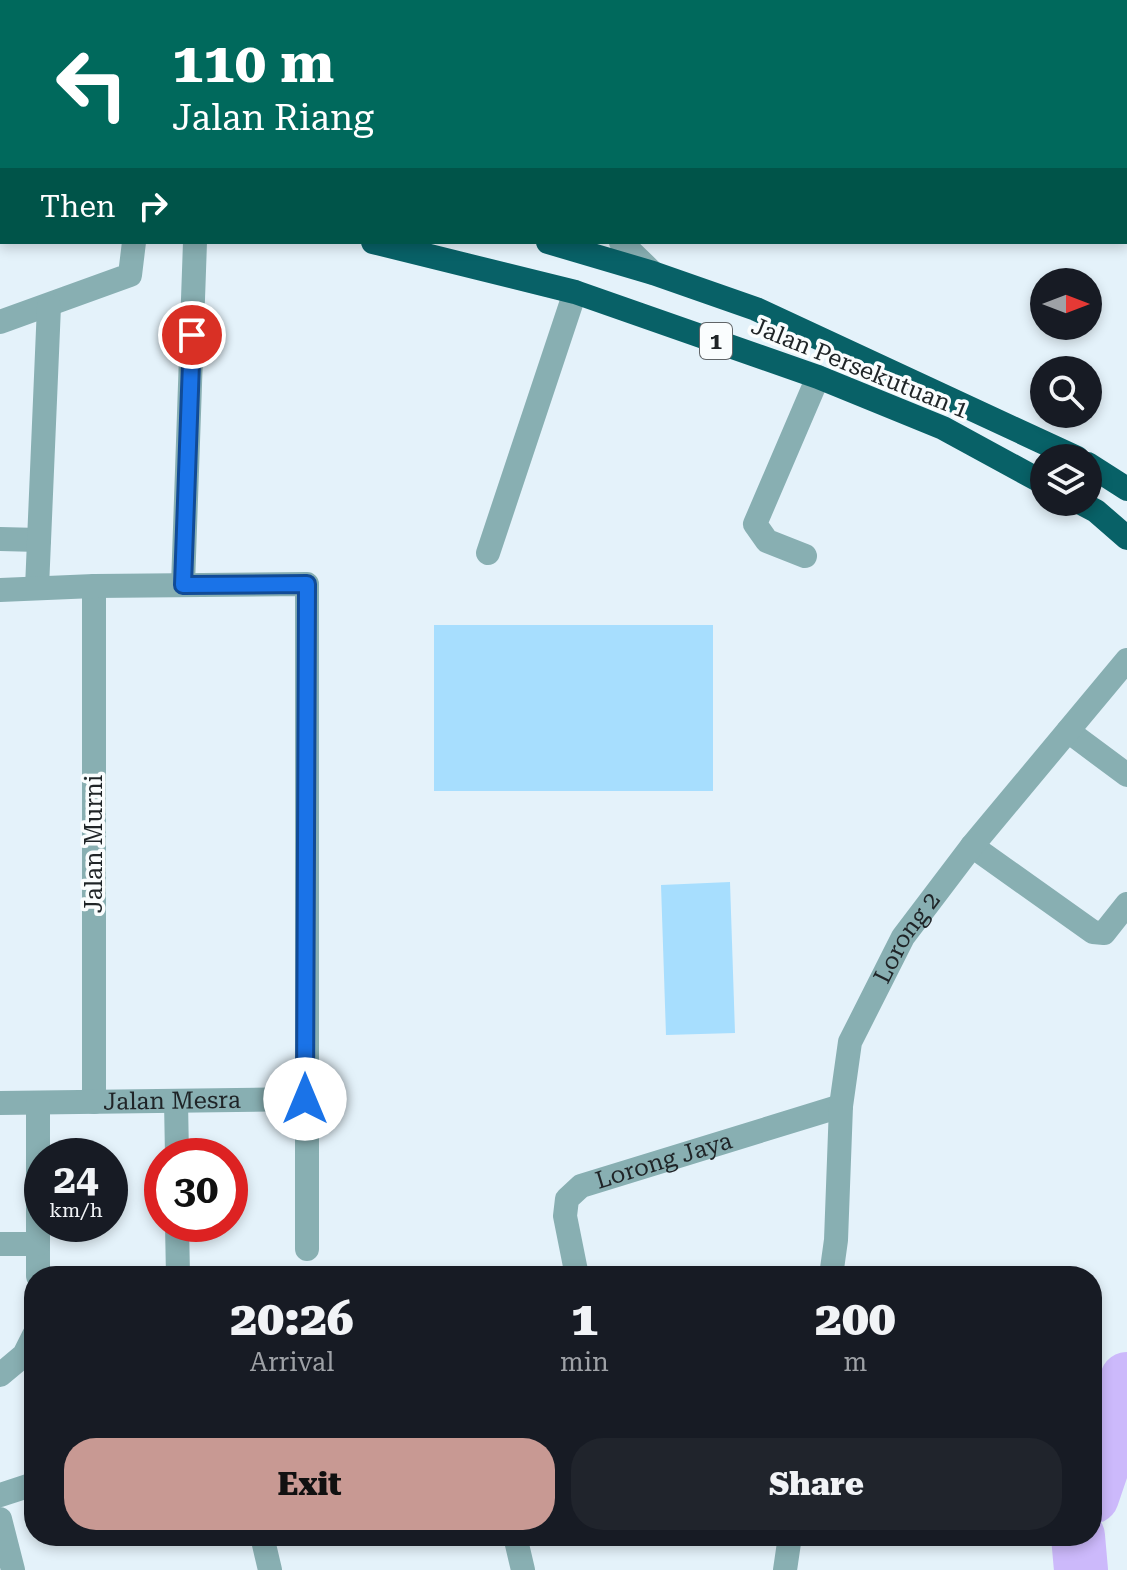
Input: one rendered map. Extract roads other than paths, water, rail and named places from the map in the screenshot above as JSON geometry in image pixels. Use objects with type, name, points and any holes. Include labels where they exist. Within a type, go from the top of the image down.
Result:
[{"type":"highway","name":"Jalan Persekutuan 1","points":[[381,244],[575,292],[818,377],[943,428],[1030,475]]},
{"type":"highway","name":"Jalan Persekutuan 1","points":[[555,244],[653,273],[756,309],[1047,444]]},
{"type":"highway","points":[[1102,473],[1127,489]]},
{"type":"highway","points":[[1102,516],[1127,538]]},
{"type":"street","points":[[0,322],[130,275],[134,244]]},
{"type":"street","points":[[183,585],[195,244]]},
{"type":"street","points":[[623,244],[653,273]]},
{"type":"street","points":[[488,553],[575,292]]},
{"type":"street","points":[[37,588],[49,306]]},
{"type":"street","points":[[805,556],[767,541],[755,524],[818,377]]},
{"type":"street","points":[[0,539],[39,540]]},
{"type":"street","points":[[0,590],[307,584],[307,1249]]},
{"type":"street","name":"Jalan Murni","points":[[94,586],[94,1102]]},
{"type":"street","name":"Lorong 2","points":[[832,1266],[841,1106],[850,1042],[903,937],[972,846],[1127,660]]},
{"type":"street","points":[[1068,731],[1127,775]]},
{"type":"street","points":[[972,846],[1093,932],[1104,933],[1127,904]]},
{"type":"street","name":"Jalan Mesra","points":[[0,1103],[305,1099]]},
{"type":"street","points":[[176,1101],[177,1138]]},
{"type":"street","points":[[38,1103],[38,1266]]},
{"type":"street","name":"Lorong Jaya","points":[[575,1266],[565,1216],[567,1199],[581,1186],[841,1106]]},
{"type":"street","points":[[177,1242],[178,1266]]},
{"type":"street","points":[[0,1244],[38,1244]]},
{"type":"street","points":[[0,1375],[24,1355]]},
{"type":"street","points":[[0,1495],[24,1487]]},
{"type":"street","points":[[0,1519],[13,1570]]},
{"type":"street","points":[[264,1546],[270,1570]]},
{"type":"street","points":[[517,1546],[523,1570]]},
{"type":"street","points":[[785,1570],[789,1546]]},
{"type":"waterway","points":[[1102,1468],[1123,1406],[1127,1379]]},
{"type":"waterway","points":[[1079,1546],[1081,1570]]}]
